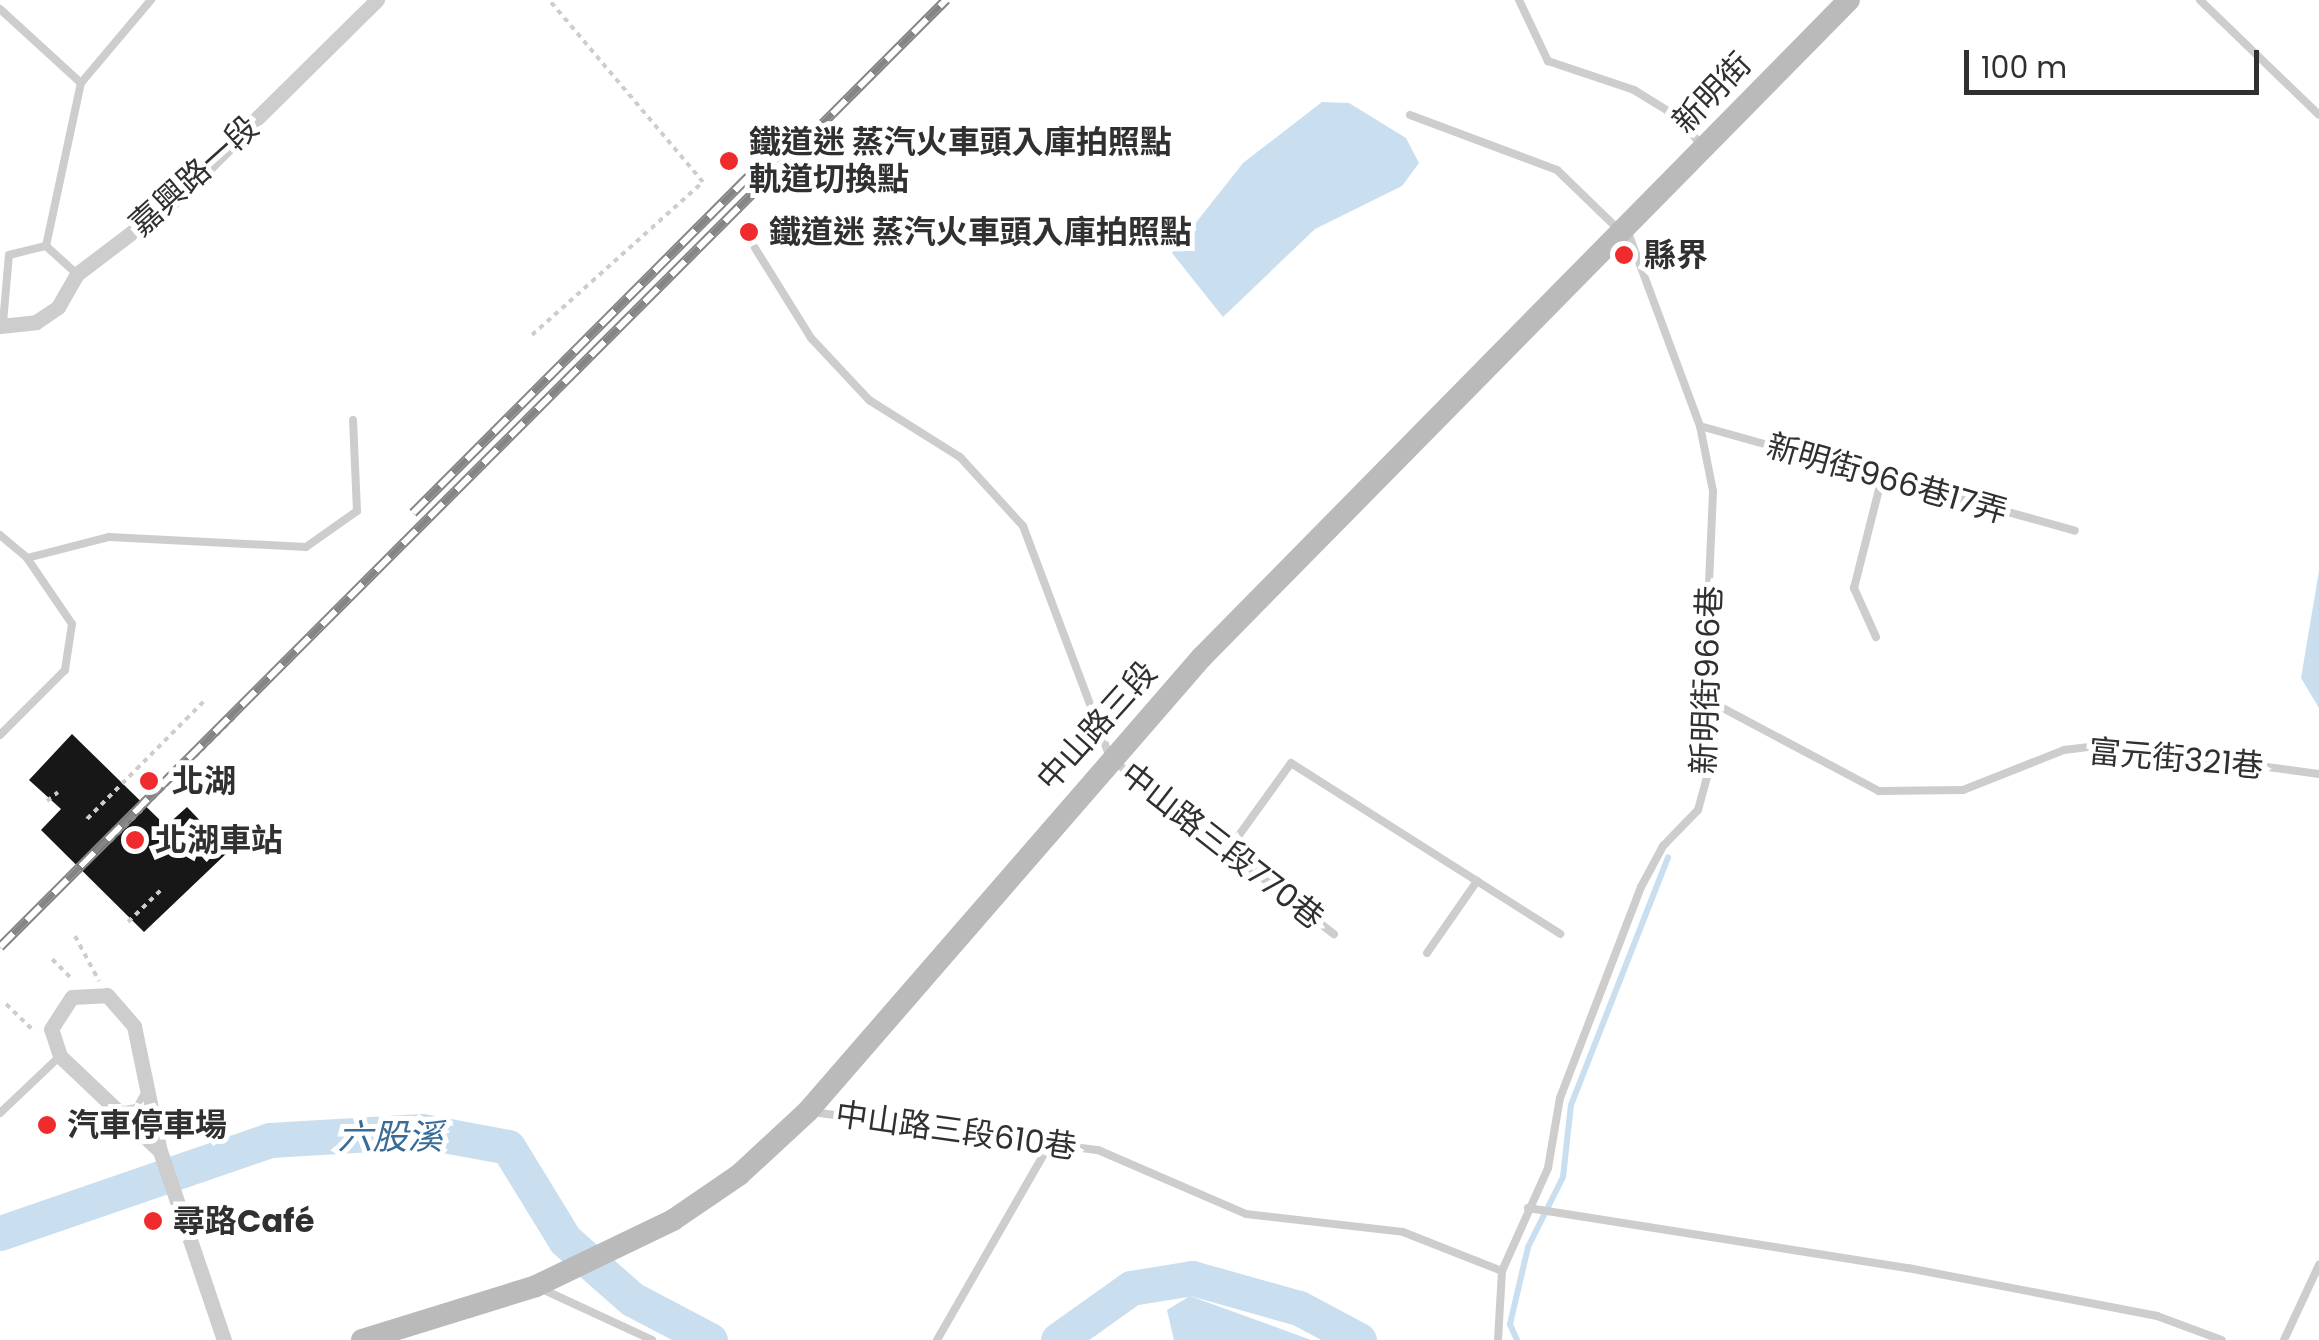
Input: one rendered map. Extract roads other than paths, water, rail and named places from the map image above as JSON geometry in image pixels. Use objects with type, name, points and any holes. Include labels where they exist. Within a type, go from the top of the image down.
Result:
[{"type":"street","name":"嘉興路一段","points":[[1,325],[36,322],[58,308],[77,274],[172,202],[377,0]]},
{"type":"street","name":"新明街","points":[[1624,229],[1849,0]]},
{"type":"street","name":"中山路三段","points":[[536,1286],[615,1248],[739,1175],[808,1111],[1110,758],[1624,229]]},
{"type":"street","points":[[160,1151],[114,1112],[60,1056],[51,1029],[72,996],[107,995],[134,1026],[152,1082],[160,1151],[224,1340]]},
{"type":"street","points":[[362,1340],[536,1286]]},
{"type":"lane","points":[[46,246],[81,83],[151,0]]},
{"type":"lane","points":[[1520,0],[1548,62],[1634,90],[1681,119],[1703,149]]},
{"type":"lane","points":[[2200,0],[2319,115]]},
{"type":"lane","points":[[0,10],[81,83]]},
{"type":"lane","points":[[1410,115],[1558,170],[1624,229]]},
{"type":"lane","name":"新明街966巷","points":[[1498,1340],[1502,1272],[1548,1168],[1560,1098],[1641,887],[1663,846],[1698,810],[1710,766],[1704,698],[1713,491],[1700,426],[1624,229]]},
{"type":"lane","points":[[46,246],[77,274]]},
{"type":"lane","points":[[1,325],[5,253],[46,246]]},
{"type":"lane","points":[[755,248],[811,338],[869,400],[960,458],[1024,526],[1110,758]]},
{"type":"lane","points":[[27,558],[109,537],[306,547],[358,512],[353,420]]},
{"type":"lane","name":"新明街966巷17弄","points":[[1700,426],[2075,531]]},
{"type":"lane","points":[[1876,638],[1854,588],[1882,477]]},
{"type":"lane","points":[[0,535],[27,558],[72,624],[72,651],[65,670],[0,735]]},
{"type":"lane","name":"富元街321巷","points":[[1704,698],[1879,791],[1928,797],[1964,790],[2064,750],[2102,745],[2319,774]]},
{"type":"lane","name":"中山路三段770巷","points":[[1110,758],[1334,934]]},
{"type":"lane","points":[[1229,849],[1291,763],[1560,934]]},
{"type":"lane","points":[[1427,953],[1477,881]]},
{"type":"lane","points":[[0,1113],[60,1056]]},
{"type":"lane","points":[[114,1112],[137,1108],[152,1082]]},
{"type":"lane","name":"中山路三段610巷","points":[[808,1111],[1052,1140],[1098,1150],[1246,1214],[1402,1232],[1502,1272]]},
{"type":"lane","points":[[937,1340],[1052,1140]]},
{"type":"lane","points":[[1528,1208],[1908,1268],[2157,1316],[2222,1340]]},
{"type":"lane","points":[[2284,1340],[2319,1265]]},
{"type":"lane","points":[[536,1286],[652,1340]]},
{"type":"water","points":[[1322,102],[1349,103],[1406,138],[1419,163],[1402,186],[1315,229],[1223,317],[1172,253],[1243,163]]},
{"type":"water","points":[[2319,571],[2319,708],[2301,678]]},
{"type":"water","points":[[1190,1296],[1311,1340],[1174,1340],[1167,1310]]},
{"type":"waterway","points":[[1517,1340],[1510,1324],[1528,1247],[1563,1177],[1571,1105],[1668,857]]},
{"type":"waterway","name":"六股溪","points":[[0,1233],[270,1140],[422,1131],[508,1147],[565,1240],[632,1299],[710,1340]]},
{"type":"waterway","name":"六股溪","points":[[1058,1340],[1131,1288],[1192,1278],[1299,1308],[1359,1340]]},
{"type":"railway","points":[[0,947],[946,0]]},
{"type":"railway","points":[[413,513],[801,124]]},
{"type":"place","name":"鐵道迷 蒸汽火車頭入庫拍照點 軌道切換點","points":[[729,161]]},
{"type":"place","name":"鐵道迷 蒸汽火車頭入庫拍照點","points":[[749,232]]},
{"type":"place","name":"縣界","points":[[1624,255]]},
{"type":"place","name":"北湖","points":[[149,781]]},
{"type":"place","name":"北湖車站","points":[[135,840]]},
{"type":"place","name":"汽車停車場","points":[[47,1125]]},
{"type":"place","name":"尋路Café","points":[[153,1221]]}]
